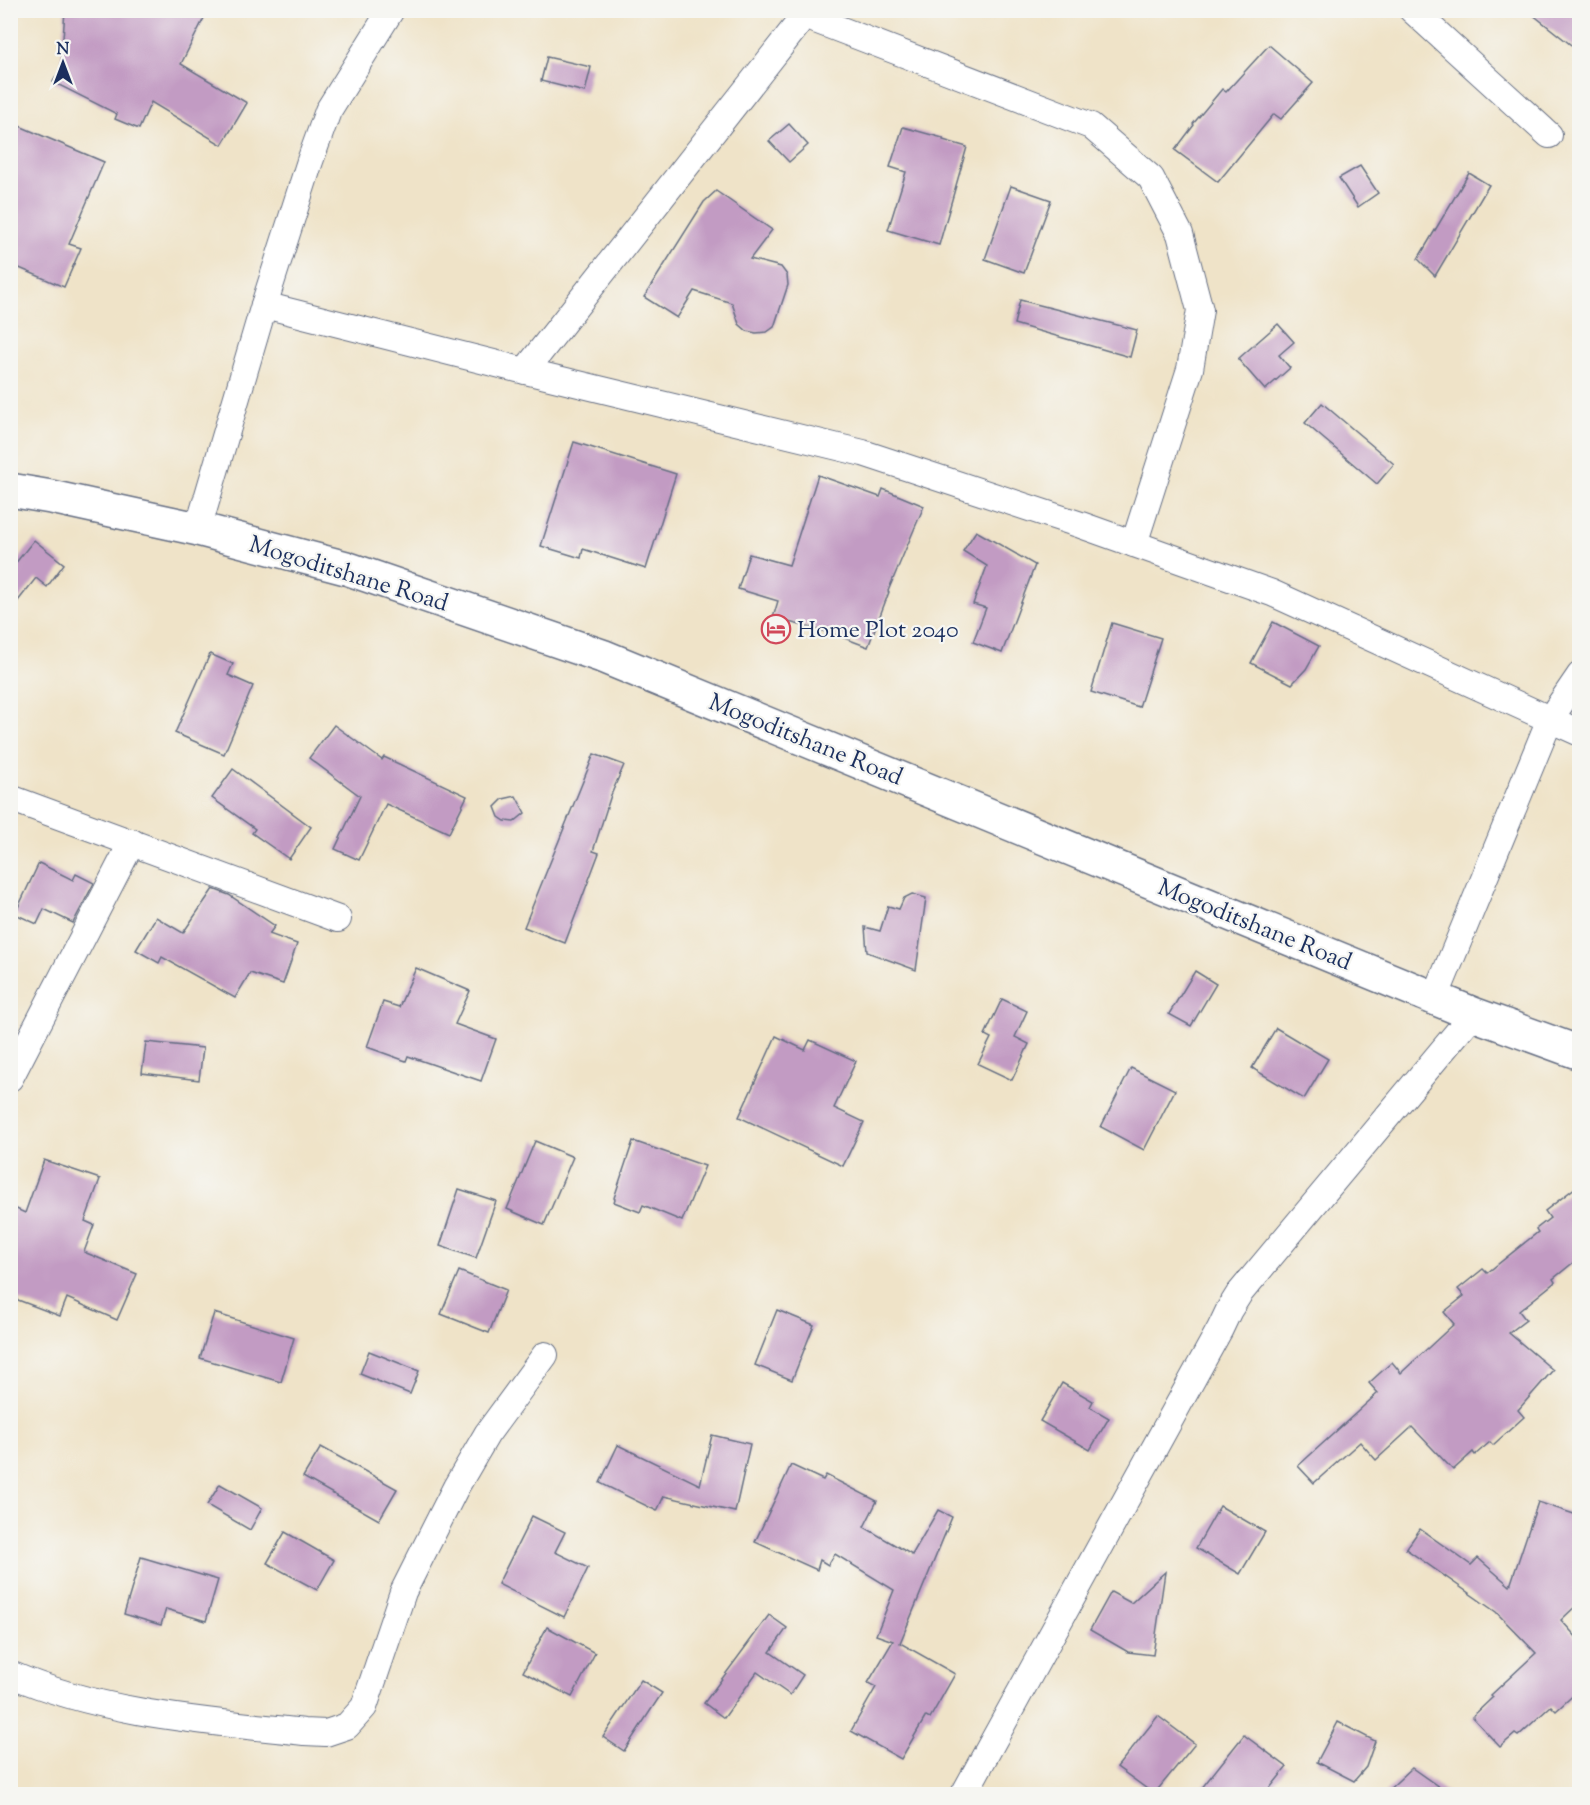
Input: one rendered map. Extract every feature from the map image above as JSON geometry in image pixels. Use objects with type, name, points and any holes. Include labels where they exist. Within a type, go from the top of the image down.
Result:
[{"type":"main road","name":"Mogoditshane Road","points":[[10,490],[51,496],[198,529],[346,568],[602,656],[1473,1014],[1580,1053]]},
{"type":"street","points":[[198,529],[264,305],[328,111],[391,10]]},
{"type":"street","points":[[1412,10],[1549,135]]},
{"type":"street","points":[[525,371],[807,13],[1091,126],[1151,178],[1180,234],[1200,310],[1190,369],[1134,544]]},
{"type":"street","points":[[264,305],[863,453],[1272,593],[1580,733]]},
{"type":"street","points":[[1435,998],[1550,719],[1580,675]]},
{"type":"street","points":[[10,798],[338,919]]},
{"type":"street","points":[[10,1078],[132,842]]},
{"type":"street","points":[[964,1794],[1239,1294],[1473,1014]]},
{"type":"street","points":[[10,1674],[46,1689],[92,1702],[168,1717],[304,1732],[326,1733],[347,1726],[364,1707],[403,1592],[456,1487],[487,1434],[545,1355]]},
{"type":"building","points":[[65,10],[208,10],[181,64],[247,103],[222,145],[151,102],[139,129],[115,119],[117,114],[53,82],[61,68]]},
{"type":"building","points":[[1527,10],[1580,10],[1580,52]]},
{"type":"building","points":[[1269,45],[1313,83],[1281,119],[1274,114],[1218,182],[1175,150],[1222,89],[1226,92]]},
{"type":"building","points":[[547,57],[591,67],[585,92],[541,81]]},
{"type":"building","points":[[10,122],[104,162],[69,244],[81,248],[64,287],[10,264]]},
{"type":"building","points":[[789,124],[808,145],[789,162],[769,141]]},
{"type":"building","points":[[903,127],[967,147],[939,245],[888,230],[906,172],[890,167]]},
{"type":"building","points":[[1360,166],[1378,193],[1358,207],[1339,178]]},
{"type":"building","points":[[1469,173],[1489,185],[1435,276],[1418,259]]},
{"type":"building","points":[[1011,186],[1051,200],[1024,273],[985,259]]},
{"type":"building","points":[[716,191],[772,230],[750,259],[781,267],[787,275],[788,285],[774,327],[767,332],[747,331],[739,324],[732,303],[694,291],[677,318],[644,297],[704,202]]},
{"type":"building","points":[[1020,300],[1137,330],[1130,357],[1014,324]]},
{"type":"building","points":[[1278,324],[1294,342],[1279,355],[1290,368],[1265,390],[1238,359]]},
{"type":"building","points":[[1322,403],[1394,464],[1377,484],[1305,423]]},
{"type":"building","points":[[574,442],[676,474],[646,569],[583,549],[581,558],[541,546]]},
{"type":"building","points":[[818,475],[880,497],[883,489],[924,506],[888,591],[868,647],[831,633],[773,618],[778,601],[738,589],[749,554],[789,565]]},
{"type":"building","points":[[976,531],[1035,565],[1002,653],[973,642],[986,608],[973,604],[987,566],[963,551]]},
{"type":"building","points":[[34,540],[64,564],[47,587],[36,578],[10,611],[10,570]]},
{"type":"building","points":[[1273,622],[1319,646],[1306,669],[1292,684],[1251,663]]},
{"type":"building","points":[[1112,623],[1161,638],[1139,707],[1091,692]]},
{"type":"building","points":[[210,654],[233,664],[228,675],[253,686],[224,754],[175,733]]},
{"type":"building","points":[[334,725],[382,760],[384,757],[467,796],[449,833],[386,804],[359,860],[335,849],[360,796],[309,758]]},
{"type":"building","points":[[594,754],[624,765],[611,795],[593,851],[599,853],[565,943],[524,927]]},
{"type":"building","points":[[233,769],[311,827],[289,859],[252,833],[255,829],[212,798]]},
{"type":"building","points":[[516,796],[525,813],[514,822],[505,821],[499,817],[495,807],[503,799]]},
{"type":"building","points":[[39,863],[73,880],[76,874],[94,883],[73,923],[44,909],[37,924],[15,914]]},
{"type":"building","points":[[213,889],[229,895],[275,926],[269,934],[297,944],[283,984],[250,973],[235,998],[162,957],[159,963],[136,950],[156,917],[183,933]]},
{"type":"building","points":[[912,894],[926,898],[916,970],[867,952],[865,927],[880,931],[888,906],[899,909],[904,898]]},
{"type":"building","points":[[416,968],[470,991],[455,1024],[496,1039],[481,1081],[408,1056],[406,1061],[367,1047],[383,1002],[399,1007]]},
{"type":"building","points":[[1195,971],[1216,984],[1191,1026],[1169,1014]]},
{"type":"building","points":[[1002,999],[1027,1011],[1015,1037],[1029,1044],[1012,1080],[978,1064],[991,1038],[985,1035]]},
{"type":"building","points":[[1276,1028],[1328,1059],[1304,1099],[1252,1068]]},
{"type":"building","points":[[776,1036],[805,1050],[810,1040],[856,1061],[834,1108],[864,1122],[843,1166],[739,1117]]},
{"type":"building","points":[[146,1042],[203,1048],[199,1080],[142,1073]]},
{"type":"building","points":[[1131,1068],[1175,1090],[1144,1150],[1101,1127]]},
{"type":"building","points":[[535,1141],[573,1157],[544,1225],[507,1209]]},
{"type":"building","points":[[633,1141],[705,1166],[682,1221],[643,1205],[640,1212],[614,1202]]},
{"type":"building","points":[[44,1160],[100,1179],[85,1221],[94,1225],[84,1252],[137,1274],[117,1320],[67,1298],[60,1316],[10,1297],[10,1206],[25,1213]]},
{"type":"building","points":[[1580,1184],[1580,1257],[1553,1279],[1555,1282],[1519,1311],[1526,1320],[1509,1333],[1553,1370],[1518,1410],[1524,1417],[1493,1445],[1490,1442],[1475,1455],[1473,1452],[1453,1470],[1412,1427],[1376,1460],[1360,1442],[1314,1483],[1298,1466],[1378,1393],[1369,1383],[1392,1362],[1401,1373],[1454,1324],[1444,1312],[1464,1296],[1458,1289],[1483,1269],[1487,1273],[1538,1232],[1536,1229],[1550,1218],[1545,1211]]},
{"type":"building","points":[[459,1189],[496,1201],[476,1258],[440,1246]]},
{"type":"building","points":[[459,1271],[506,1290],[489,1333],[441,1314]]},
{"type":"building","points":[[777,1310],[814,1325],[792,1380],[755,1365]]},
{"type":"building","points":[[214,1313],[294,1338],[281,1382],[200,1358]]},
{"type":"building","points":[[369,1351],[419,1371],[410,1394],[360,1374]]},
{"type":"building","points":[[1062,1383],[1093,1401],[1090,1407],[1109,1418],[1090,1450],[1040,1421]]},
{"type":"building","points":[[712,1435],[750,1444],[735,1512],[664,1496],[657,1511],[600,1483],[618,1445],[700,1485]]},
{"type":"building","points":[[321,1447],[397,1489],[379,1520],[303,1477]]},
{"type":"building","points":[[791,1465],[823,1480],[826,1475],[877,1501],[864,1527],[912,1555],[938,1510],[952,1517],[900,1643],[955,1674],[930,1718],[926,1716],[901,1759],[851,1731],[876,1687],[868,1683],[893,1641],[876,1635],[894,1590],[835,1554],[828,1565],[820,1560],[817,1570],[755,1542]]},
{"type":"building","points":[[220,1484],[262,1508],[250,1530],[207,1505]]},
{"type":"building","points":[[1538,1502],[1580,1516],[1580,1602],[1561,1620],[1579,1640],[1579,1690],[1556,1711],[1551,1706],[1518,1736],[1515,1734],[1500,1747],[1472,1717],[1493,1697],[1491,1695],[1536,1653],[1496,1612],[1406,1549],[1420,1529],[1471,1565],[1478,1558],[1510,1586]]},
{"type":"building","points":[[1220,1506],[1265,1532],[1240,1574],[1196,1548]]},
{"type":"building","points":[[532,1516],[565,1532],[555,1552],[588,1568],[564,1617],[498,1584]]},
{"type":"building","points":[[285,1532],[334,1560],[317,1590],[267,1563]]},
{"type":"building","points":[[141,1557],[218,1580],[206,1621],[166,1609],[161,1625],[124,1614]]},
{"type":"building","points":[[1165,1572],[1153,1655],[1128,1652],[1090,1630],[1111,1592],[1131,1603]]},
{"type":"building","points":[[769,1615],[787,1628],[770,1652],[803,1675],[790,1695],[757,1672],[724,1718],[704,1703]]},
{"type":"building","points":[[547,1627],[595,1653],[572,1697],[523,1672]]},
{"type":"building","points":[[641,1680],[662,1693],[624,1751],[603,1737]]},
{"type":"building","points":[[1158,1716],[1195,1744],[1154,1794],[1117,1767]]},
{"type":"building","points":[[1338,1722],[1375,1741],[1366,1767],[1354,1781],[1317,1762]]},
{"type":"building","points":[[1244,1735],[1287,1767],[1265,1794],[1197,1794]]},
{"type":"building","points":[[1412,1768],[1449,1794],[1384,1794]]},
{"type":"place","name":"Home Plot 2040","points":[[776,629]]}]
